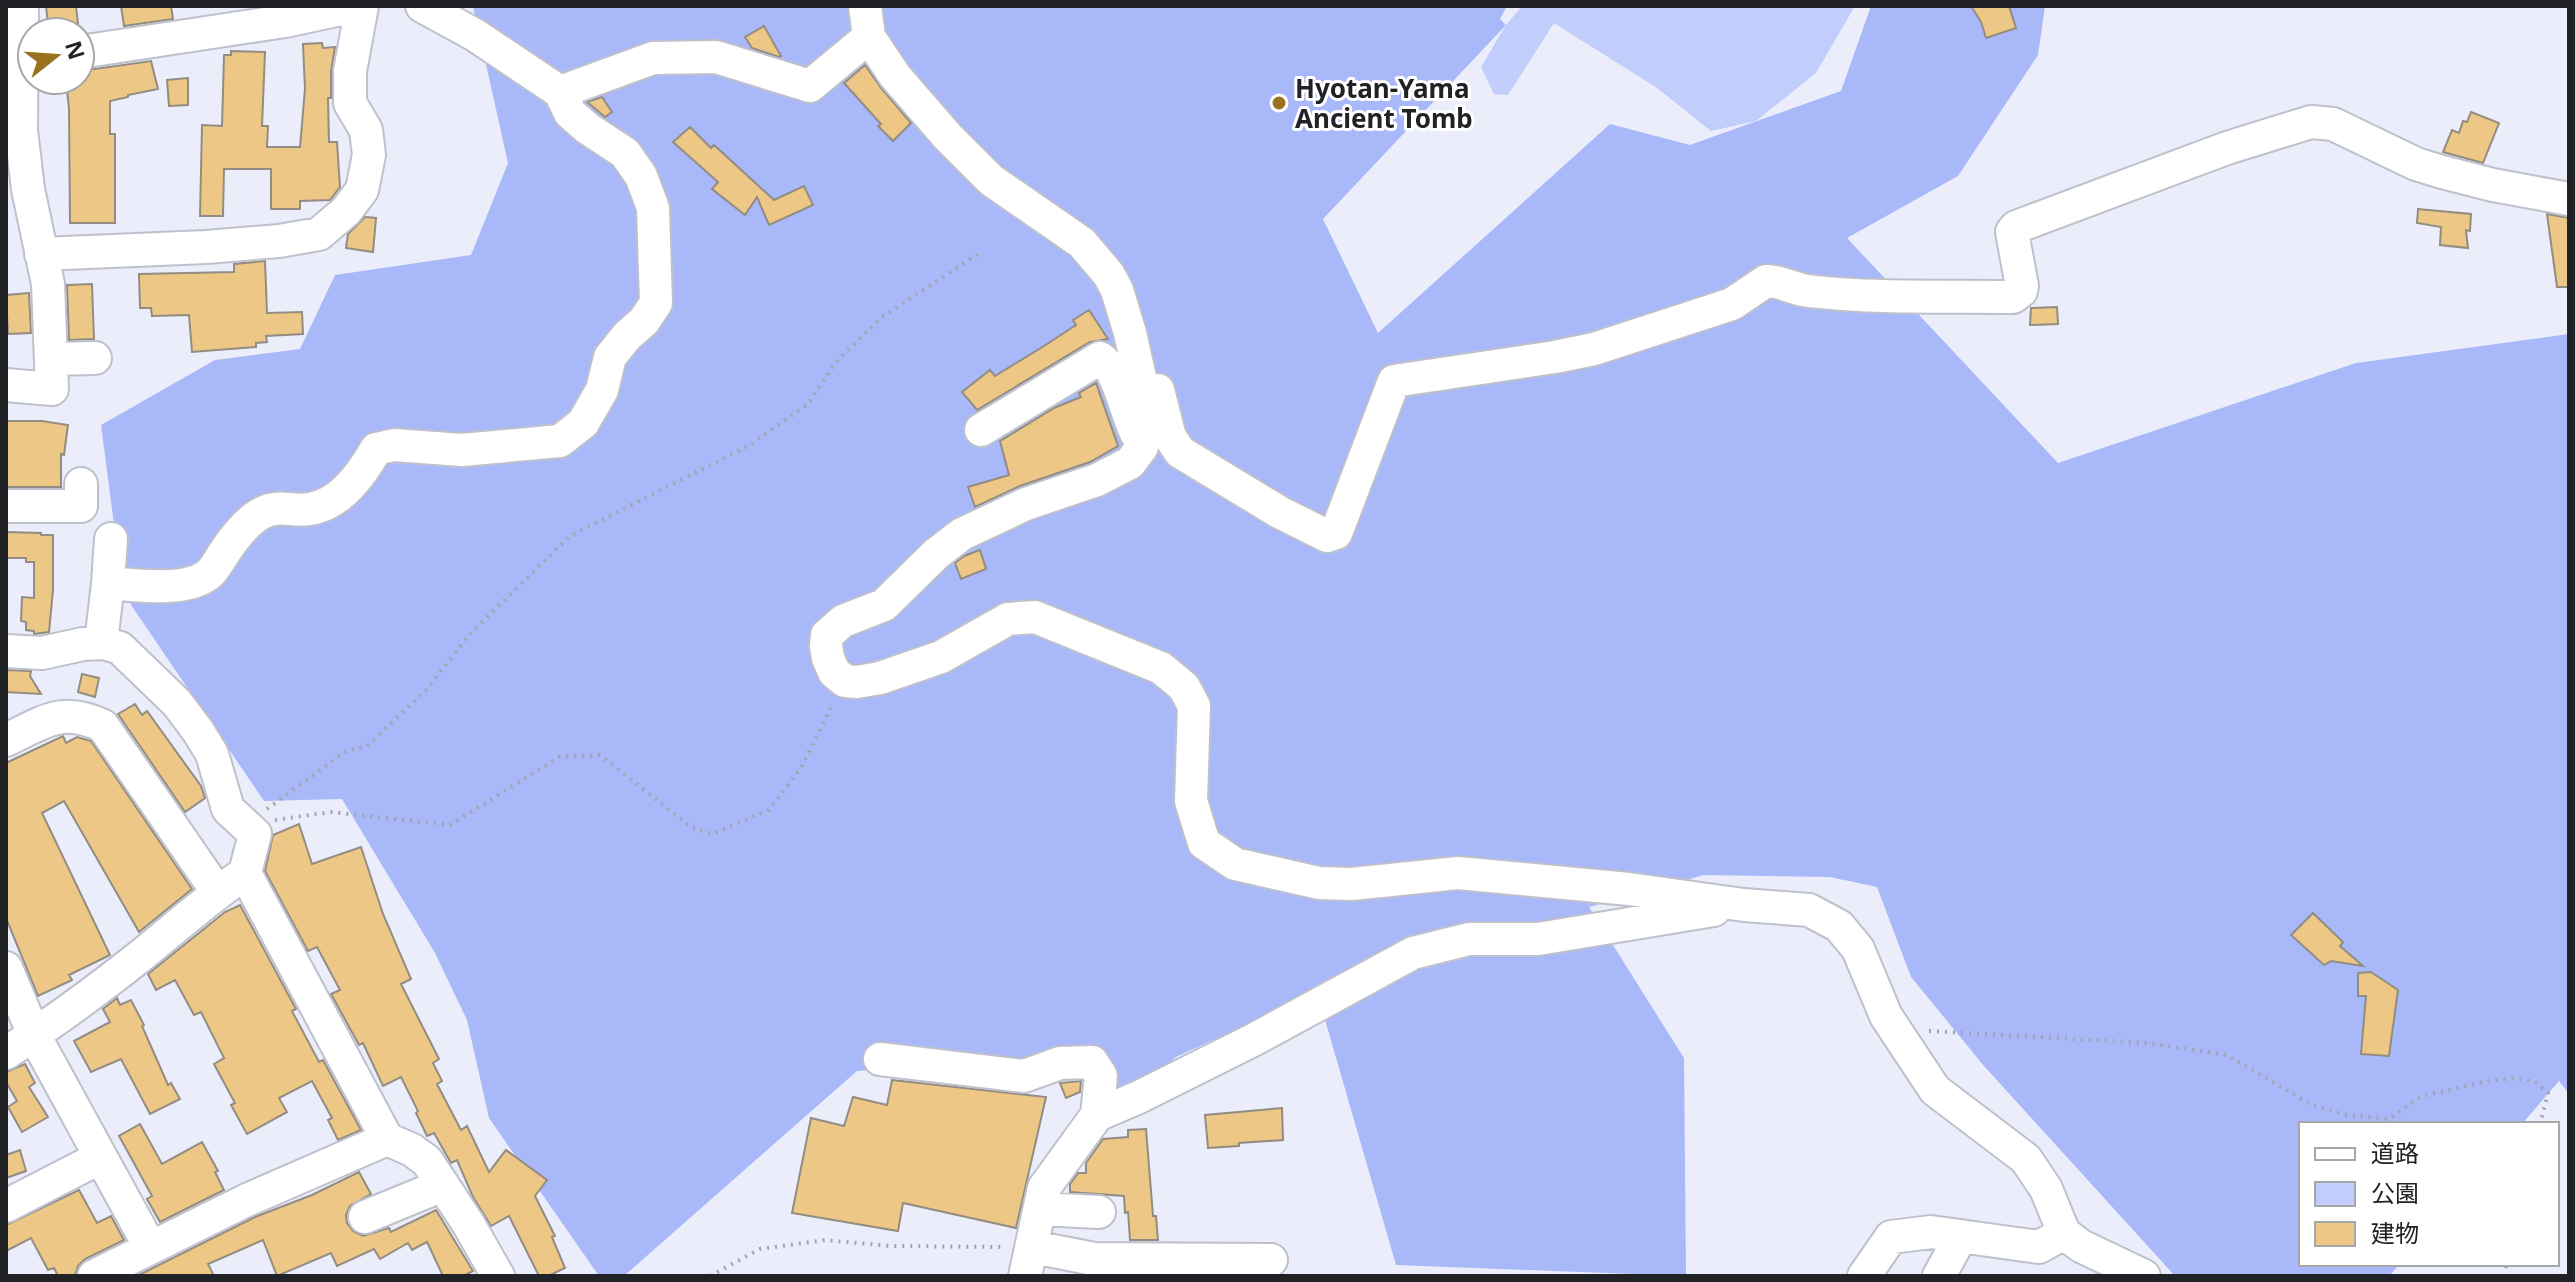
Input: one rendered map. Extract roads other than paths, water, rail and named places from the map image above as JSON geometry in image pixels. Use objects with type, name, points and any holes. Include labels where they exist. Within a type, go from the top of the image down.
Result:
[{"type":"street","points":[[6,385],[52,389],[48,284],[28,189],[21,130],[22,6]]},
{"type":"street","points":[[96,49],[283,14],[355,6]]},
{"type":"street","points":[[41,254],[206,247],[319,234],[346,211],[362,190],[369,155],[366,130],[350,103],[350,71],[362,6]]},
{"type":"street","points":[[108,583],[156,585],[196,582],[210,573],[231,542],[260,513],[280,508],[311,509],[338,497],[363,473],[376,449],[394,445],[462,450],[560,441],[583,423],[602,390],[610,357],[644,321],[656,303],[653,208],[641,176],[625,153],[570,113],[560,92],[475,35],[422,6]]},
{"type":"street","points":[[560,92],[653,58],[716,57],[810,86],[867,22],[895,76],[948,137],[991,180],[1071,235],[1102,265],[1117,290],[1146,404],[1147,425],[1142,447],[1130,463],[1117,472],[1026,504],[962,534],[936,554],[884,605],[843,621],[827,635],[826,646],[834,672],[845,681],[880,678],[941,657],[1008,619],[1035,617],[1161,668],[1184,687],[1194,706],[1191,801],[1204,843],[1235,864],[1319,883],[1352,884],[1458,873],[1809,910],[1839,926],[1858,949],[1886,1016],[1935,1090],[2026,1159],[2046,1189],[2064,1233],[2081,1246],[2144,1276]]},
{"type":"street","points":[[1125,317],[1142,331],[1170,437],[1180,452],[1279,512],[1327,536],[1336,533],[1394,381],[1594,349],[1732,304],[1766,281],[1785,283],[1807,291],[2013,297],[2022,286],[2012,232],[2016,227],[2227,148],[2311,122],[2333,124],[2416,164],[2442,172],[2569,199]]},
{"type":"street","points":[[51,359],[95,358]]},
{"type":"street","points":[[981,430],[1100,358],[1116,379],[1142,447]]},
{"type":"street","points":[[6,506],[81,495]]},
{"type":"street","points":[[101,643],[111,539]]},
{"type":"street","points":[[6,651],[42,653],[101,643],[120,648],[177,703],[212,754],[228,809],[255,834],[245,873],[122,970],[6,1053]]},
{"type":"street","points":[[6,740],[47,721],[68,716],[83,716],[103,726],[218,893]]},
{"type":"street","points":[[245,873],[387,1139],[412,1150],[427,1161],[498,1276]]},
{"type":"street","points":[[1097,1115],[1255,1039],[1413,953],[1469,939],[1538,939],[1744,905]]},
{"type":"street","points":[[6,968],[34,1035],[150,1247]]},
{"type":"street","points":[[880,1059],[1024,1076],[1060,1063],[1092,1062],[1101,1076],[1097,1115],[1044,1188],[1029,1260],[1271,1260]]},
{"type":"street","points":[[94,1276],[247,1200],[387,1139]]},
{"type":"street","points":[[6,1206],[101,1157]]},
{"type":"street","points":[[365,1217],[443,1185]]},
{"type":"street","points":[[1040,1209],[1099,1212]]},
{"type":"street","points":[[1864,1276],[1891,1237],[1931,1232],[2039,1247],[2064,1233]]},
{"type":"street","points":[[1939,1276],[1961,1236]]},
{"type":"place","name":"Hyotan-Yama Ancient Tomb","points":[[1279,103]]}]
